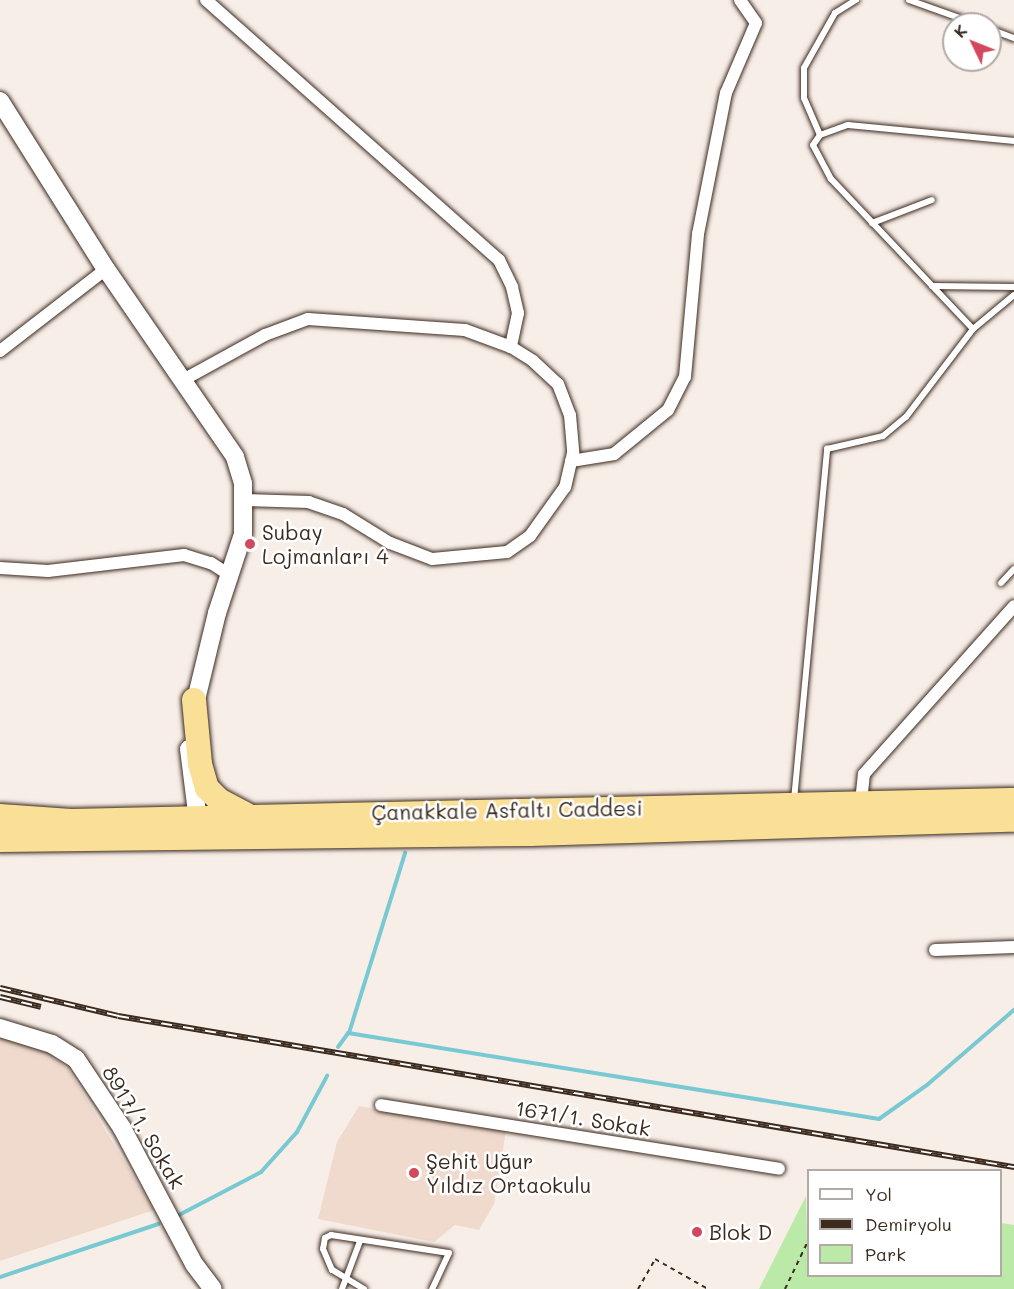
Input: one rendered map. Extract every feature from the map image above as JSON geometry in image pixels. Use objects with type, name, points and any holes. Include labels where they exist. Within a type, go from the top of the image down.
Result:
[{"type":"highway","points":[[194,700],[200,764],[207,788],[219,800],[247,815]]},
{"type":"highway","name":"Çanakkale Asfaltı Caddesi","points":[[0,816],[199,828],[247,815],[1014,800]]},
{"type":"highway","name":"Çanakkale Asfaltı Caddesi","points":[[0,840],[199,828],[1014,820]]},
{"type":"street","points":[[206,0],[499,260],[513,287],[518,313],[511,347]]},
{"type":"street","points":[[571,461],[614,454],[668,410],[685,377],[698,234],[724,105],[756,24],[740,0]]},
{"type":"street","points":[[0,101],[106,268],[235,457],[245,500],[243,534],[231,576],[217,612],[194,700],[188,755],[199,828]]},
{"type":"street","points":[[0,351],[106,268]]},
{"type":"street","points":[[183,380],[265,335],[308,319],[465,330],[511,347],[558,384],[570,415],[571,461],[566,487],[530,536],[507,552],[475,558],[432,559],[390,543],[343,514],[309,502],[245,500]]},
{"type":"street","points":[[0,568],[48,572],[184,555],[212,563],[231,576]]},
{"type":"street","points":[[861,802],[864,774],[1014,606]]},
{"type":"street","points":[[935,950],[1014,947]]},
{"type":"street","name":"8917/1. Sokak","points":[[0,1028],[52,1044],[76,1059],[122,1128],[194,1264],[213,1289]]},
{"type":"street","name":"1671/1. Sokak","points":[[381,1105],[778,1169]]},
{"type":"lane","points":[[820,135],[804,98],[804,68],[835,13],[856,0]]},
{"type":"lane","points":[[909,0],[942,12]]},
{"type":"lane","points":[[973,330],[831,179],[813,145],[820,135],[848,125],[1014,141]]},
{"type":"lane","points":[[872,223],[932,200]]},
{"type":"lane","points":[[932,286],[1014,287]]},
{"type":"lane","points":[[794,804],[827,448],[875,438],[898,423],[973,330],[1014,296]]},
{"type":"lane","points":[[1001,583],[1014,569]]},
{"type":"lane","points":[[364,1289],[348,1280],[327,1262],[323,1248],[325,1238],[331,1234],[360,1241],[449,1253],[432,1289]]},
{"type":"lane","points":[[342,1289],[348,1280],[360,1241]]},
{"type":"path","points":[[785,1289],[807,1243]]},
{"type":"path","points":[[638,1289],[655,1259],[708,1289]]},
{"type":"shaded area","points":[[0,1037],[44,1049],[68,1069],[154,1210],[0,1261]]},
{"type":"shaded area","name":"Şehit Uğur Yıldız Ortaokulu","points":[[359,1106],[506,1131],[494,1204],[479,1230],[455,1225],[434,1242],[318,1219],[337,1142]]},
{"type":"green space","points":[[806,1196],[807,1277],[1002,1277],[1002,1223],[1014,1225],[1014,1289],[759,1289]]},
{"type":"waterway","points":[[349,1033],[405,853]]},
{"type":"waterway","points":[[338,1047],[348,1033],[879,1119],[927,1085],[1014,1010]]},
{"type":"waterway","points":[[177,1216],[261,1172],[297,1132],[327,1076]]},
{"type":"waterway","points":[[0,1277],[158,1224]]},
{"type":"railway","points":[[0,988],[118,1016],[1014,1167]]},
{"type":"railway","points":[[0,997],[41,1007]]},
{"type":"place","name":"Subay Lojmanları 4","points":[[250,544]]},
{"type":"place","name":"Şehit Uğur Yıldız Ortaokulu","points":[[414,1173]]},
{"type":"place","name":"Blok D","points":[[697,1232]]}]
